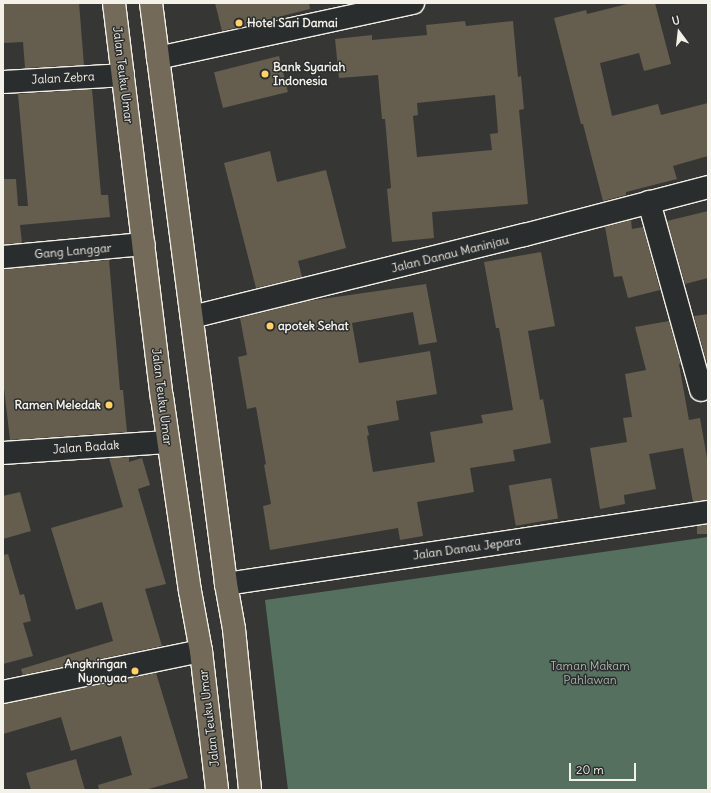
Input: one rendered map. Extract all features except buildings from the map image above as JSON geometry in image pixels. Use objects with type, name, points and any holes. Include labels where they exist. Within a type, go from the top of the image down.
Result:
[{"type":"highway","name":"Jalan Teuku Umar","points":[[114,3],[168,442],[190,591],[201,651],[217,790]]},
{"type":"highway","points":[[151,3],[235,649],[250,790]]},
{"type":"highway","points":[[201,651],[235,649]]},
{"type":"street","points":[[158,58],[413,3]]},
{"type":"street","name":"Jalan Zebra","points":[[3,82],[123,75]]},
{"type":"street","name":"Jalan Danau Maninjau","points":[[192,317],[524,235],[708,187]]},
{"type":"street","points":[[649,202],[701,390]]},
{"type":"street","name":"Gang Langgar","points":[[3,257],[143,244]]},
{"type":"street","name":"Jalan Badak","points":[[3,453],[168,442]]},
{"type":"street","name":"Jalan Danau Jepara","points":[[226,584],[708,512]]},
{"type":"street","points":[[3,692],[201,651]]},
{"type":"green space","name":"Taman Makam Pahlawan","points":[[708,537],[708,790],[288,790],[265,600]]},
{"type":"place","name":"Hotel Sari Damai","points":[[239,23]]},
{"type":"place","name":"Bank Syariah Indonesia","points":[[265,74]]},
{"type":"place","name":"apotek Sehat","points":[[270,326]]},
{"type":"place","name":"Ramen Meledak","points":[[109,405]]},
{"type":"place","name":"Angkringan Nyonyaa","points":[[135,671]]}]
